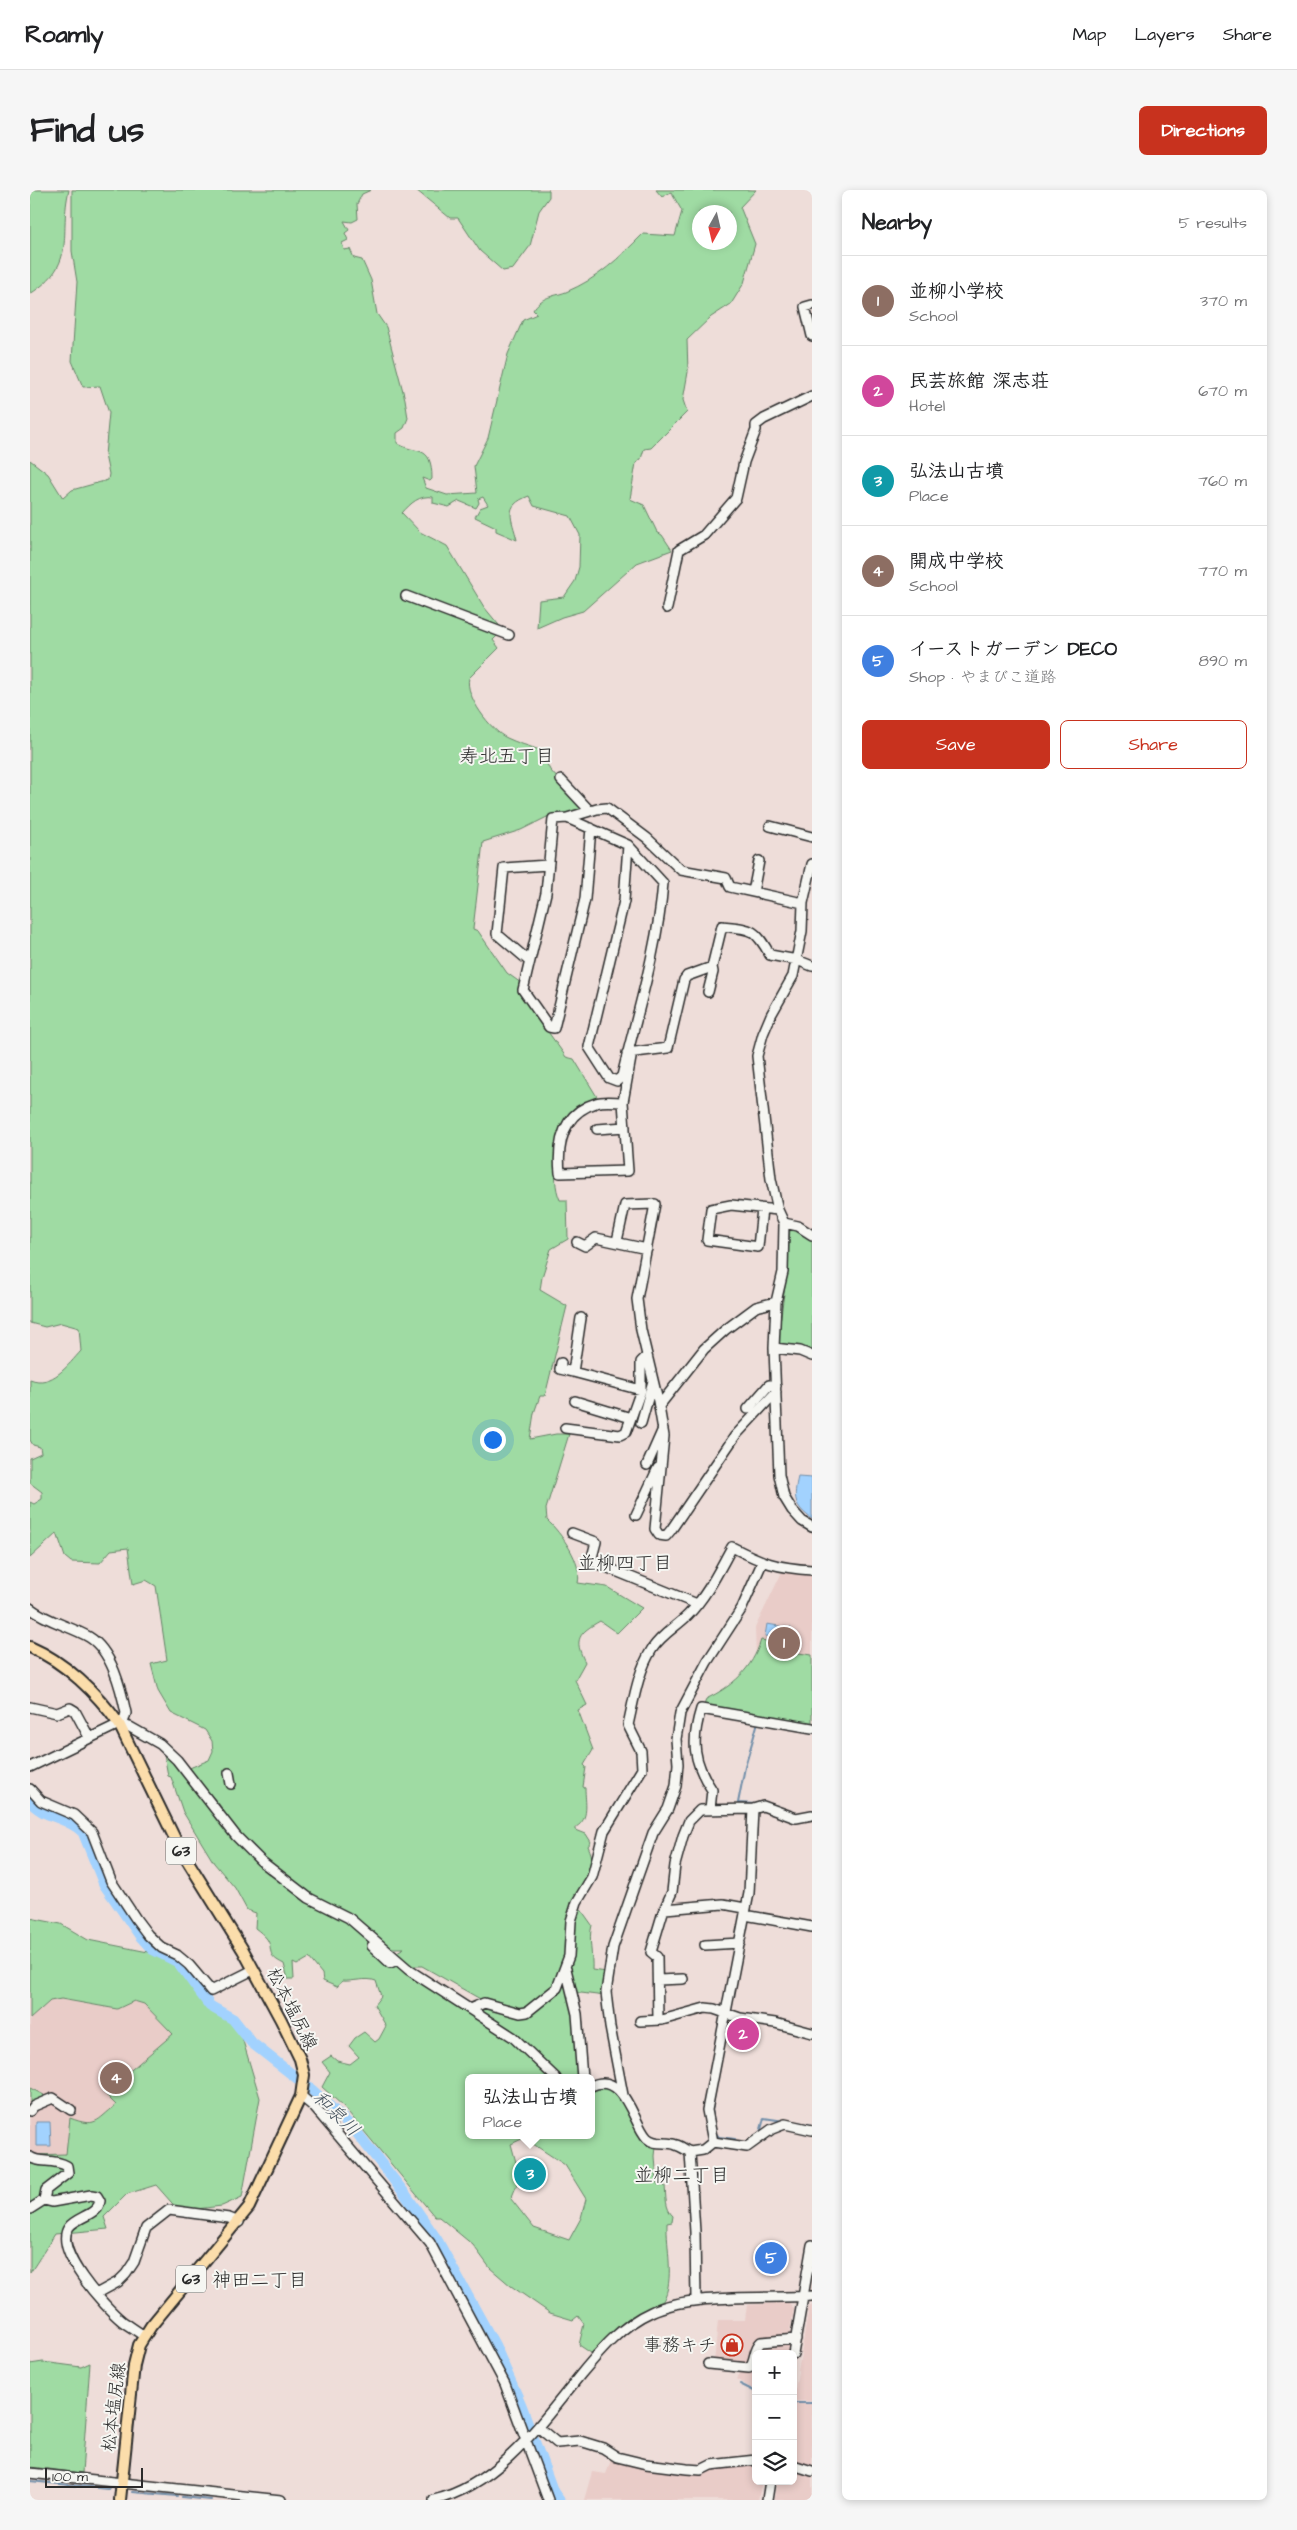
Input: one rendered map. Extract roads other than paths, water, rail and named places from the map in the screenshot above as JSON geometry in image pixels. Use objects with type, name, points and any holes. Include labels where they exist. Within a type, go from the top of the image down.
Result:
[{"type":"main road","name":"松本塩尻線","points":[[30,1647],[55,1660],[110,1712],[119,1724],[179,1847],[243,1950],[300,2059],[303,2088],[262,2182],[239,2222],[144,2336],[139,2345],[134,2365],[120,2500]]},
{"type":"street","points":[[812,305],[805,307],[812,336]]},
{"type":"street","points":[[667,608],[679,550],[704,535],[736,498],[744,462],[756,430],[756,425],[764,419],[812,396]]},
{"type":"street","points":[[406,596],[509,634]]},
{"type":"street","points":[[561,780],[590,811]]},
{"type":"street","points":[[591,828],[585,899],[554,1028],[549,1027],[523,990],[546,893],[553,819],[567,818],[607,808],[647,838],[681,870],[726,878],[730,887],[803,903]]},
{"type":"street","points":[[567,818],[628,845],[663,883],[661,908],[629,1053],[622,1076],[617,1081],[609,1078],[589,1046],[624,901],[628,845]]},
{"type":"street","points":[[770,826],[812,837]]},
{"type":"street","points":[[753,892],[759,861]]},
{"type":"street","points":[[812,864],[803,903],[797,960],[792,976],[763,1034],[757,1056],[771,1179],[778,1210],[784,1223],[783,1272],[776,1302],[774,1348],[779,1474],[784,1497],[802,1521],[812,1527]]},
{"type":"street","points":[[529,961],[497,934],[504,868],[548,865]]},
{"type":"street","points":[[708,992],[722,926],[747,928],[760,937],[770,955],[797,960],[812,966]]},
{"type":"street","points":[[629,1053],[668,1048],[684,980],[687,976],[712,967]]},
{"type":"street","points":[[623,1102],[597,1102],[577,1111],[568,1121],[560,1144],[560,1173],[628,1170],[623,1102],[629,1053]]},
{"type":"street","points":[[596,1129],[625,1127]]},
{"type":"street","points":[[617,1241],[625,1205],[655,1204],[637,1299],[638,1315],[663,1428],[662,1462],[654,1529],[659,1535],[666,1536],[735,1436],[776,1389]]},
{"type":"street","points":[[762,1209],[758,1247],[707,1240],[711,1208],[731,1205],[778,1210]]},
{"type":"street","points":[[784,1223],[798,1226],[812,1235]]},
{"type":"street","points":[[577,1242],[585,1246],[596,1238],[647,1249]]},
{"type":"street","points":[[659,1406],[704,1349],[725,1330],[756,1307],[776,1302]]},
{"type":"street","points":[[573,1372],[581,1318]]},
{"type":"street","points":[[774,1348],[800,1351],[812,1356]]},
{"type":"street","points":[[565,1428],[620,1435],[626,1432],[642,1390],[641,1362],[647,1356]]},
{"type":"street","points":[[561,1363],[560,1369],[642,1390]]},
{"type":"street","points":[[641,1423],[653,1381]]},
{"type":"street","points":[[748,1409],[769,1385],[776,1389]]},
{"type":"street","points":[[575,1400],[631,1418]]},
{"type":"street","points":[[647,1465],[663,1428]]},
{"type":"street","points":[[636,1515],[662,1462]]},
{"type":"street","points":[[572,1533],[596,1542],[590,1561],[697,1604]]},
{"type":"street","points":[[470,2009],[484,2002],[520,2013],[527,2012],[557,1988],[566,1969],[571,1920],[577,1902],[592,1876],[604,1831],[642,1769],[641,1751],[628,1725],[641,1673],[652,1649],[697,1604],[732,1547],[762,1563],[780,1568],[812,1570]]},
{"type":"street","points":[[762,1563],[742,1608],[706,1662],[680,1713],[676,1734],[678,1764],[676,1786],[668,1809],[653,1833],[613,1947],[606,1992],[610,2027],[623,2095],[648,2140],[658,2143],[675,2144],[690,2152],[703,2150],[713,2142],[747,2146],[772,2129],[785,2124],[812,2130]]},
{"type":"street","points":[[30,1608],[43,1618],[90,1638],[100,1647],[112,1667],[124,1706],[124,1720],[119,1724],[30,1767]]},
{"type":"street","points":[[30,1707],[58,1713],[70,1708],[74,1711],[89,1737]]},
{"type":"street","points":[[710,1809],[712,1790],[700,1772],[694,1730],[701,1709],[812,1728]]},
{"type":"street","points":[[119,1724],[130,1727],[160,1744],[177,1760],[236,1836],[261,1861],[309,1898],[349,1918],[397,1960],[513,2037],[552,2074]]},
{"type":"street","points":[[228,1773],[231,1784]]},
{"type":"street","points":[[30,1789],[41,1801],[74,1815],[92,1832],[111,1881],[136,1920],[162,1948],[177,1954],[189,1965],[211,1990],[249,1972]]},
{"type":"street","points":[[658,2020],[657,1957],[651,1952],[672,1892],[675,1865],[689,1822],[700,1810],[710,1809],[753,1809],[763,1806],[796,1818],[812,1815]]},
{"type":"street","points":[[713,2142],[707,2110],[740,1943],[750,1881],[753,1809]]},
{"type":"street","points":[[665,1909],[723,1904],[745,1912],[812,1927]]},
{"type":"street","points":[[705,1945],[740,1943]]},
{"type":"street","points":[[566,1969],[577,2014],[582,2074]]},
{"type":"street","points":[[658,1980],[678,1981]]},
{"type":"street","points":[[640,2021],[658,2020],[705,2008],[726,2012],[740,2018],[776,2023],[812,2033]]},
{"type":"street","points":[[595,2085],[607,2083],[623,2095]]},
{"type":"street","points":[[303,2088],[314,2106],[430,2242],[495,2362],[527,2439],[548,2500]]},
{"type":"street","points":[[30,2111],[34,2106],[53,2098],[71,2110]]},
{"type":"street","points":[[690,2152],[695,2232],[696,2300]]},
{"type":"street","points":[[30,2158],[33,2160],[57,2160],[67,2166],[68,2173],[46,2190],[44,2200],[30,2209]]},
{"type":"street","points":[[44,2200],[52,2202],[91,2195],[97,2196],[100,2201],[96,2209],[74,2221],[67,2229],[66,2243],[76,2267],[96,2294],[121,2320],[144,2336]]},
{"type":"street","points":[[96,2294],[118,2282],[126,2274],[134,2262],[146,2228],[169,2210],[228,2218],[239,2222]]},
{"type":"street","points":[[794,2350],[807,2296],[812,2245]]},
{"type":"street","points":[[434,2500],[468,2485],[490,2472],[527,2439],[600,2352],[624,2328],[658,2309],[696,2300],[807,2296]]},
{"type":"street","points":[[708,2364],[749,2368],[752,2365],[757,2345],[761,2342],[796,2339]]},
{"type":"street","points":[[537,2428],[557,2443],[580,2441],[603,2448],[617,2457],[646,2464],[701,2470],[711,2465],[752,2460]]},
{"type":"street","points":[[797,2466],[812,2471]]},
{"type":"street","points":[[30,2473],[281,2500]]},
{"type":"street","points":[[767,2500],[769,2485]]},
{"type":"water","points":[[798,1477],[812,1478],[812,1519],[798,1506],[796,1501]]},
{"type":"water","points":[[767,1624],[791,1628],[789,1640],[765,1636]]},
{"type":"water","points":[[36,2122],[50,2122],[51,2146],[36,2146]]},
{"type":"waterway","points":[[755,1804],[738,1803],[745,1767],[758,1722]]},
{"type":"waterway","name":"和泉川","points":[[30,1801],[35,1807],[70,1823],[83,1832],[104,1884],[141,1937],[152,1949],[178,1962],[210,2006],[233,2019],[252,2043],[312,2090],[354,2129],[405,2194],[437,2240],[495,2346],[521,2405],[553,2492],[559,2500]]},
{"type":"waterway","points":[[755,1850],[757,1812]]},
{"type":"waterway","points":[[733,1997],[739,1967]]},
{"type":"waterway","points":[[714,2122],[712,2110],[717,2080]]},
{"type":"waterway","points":[[760,2133],[764,2118],[784,2121]]},
{"type":"waterway","points":[[796,2122],[812,2125]]},
{"type":"waterway","points":[[715,2132],[719,2137],[735,2139]]},
{"type":"waterway","points":[[740,2384],[752,2390]]},
{"type":"waterway","points":[[797,2403],[812,2403]]},
{"type":"waterway","points":[[30,2481],[109,2489]]},
{"type":"waterway","points":[[133,2492],[177,2496]]},
{"type":"waterway","points":[[182,2497],[211,2500]]},
{"type":"place","name":"並柳小学校","points":[[784,1643]]},
{"type":"place","name":"民芸旅館 深志荘","points":[[743,2034]]},
{"type":"place","name":"開成中学校","points":[[116,2078]]},
{"type":"place","name":"弘法山古墳","points":[[530,2174]]},
{"type":"place","name":"イーストガーデン DECO","points":[[771,2258]]},
{"type":"place","name":"事務キチ","points":[[732,2345]]},
{"type":"district","name":"寿北五丁目","points":[[507,756]]},
{"type":"district","name":"並柳四丁目","points":[[625,1563]]},
{"type":"district","name":"並柳二丁目","points":[[682,2175]]},
{"type":"district","name":"神田二丁目","points":[[260,2280]]}]
